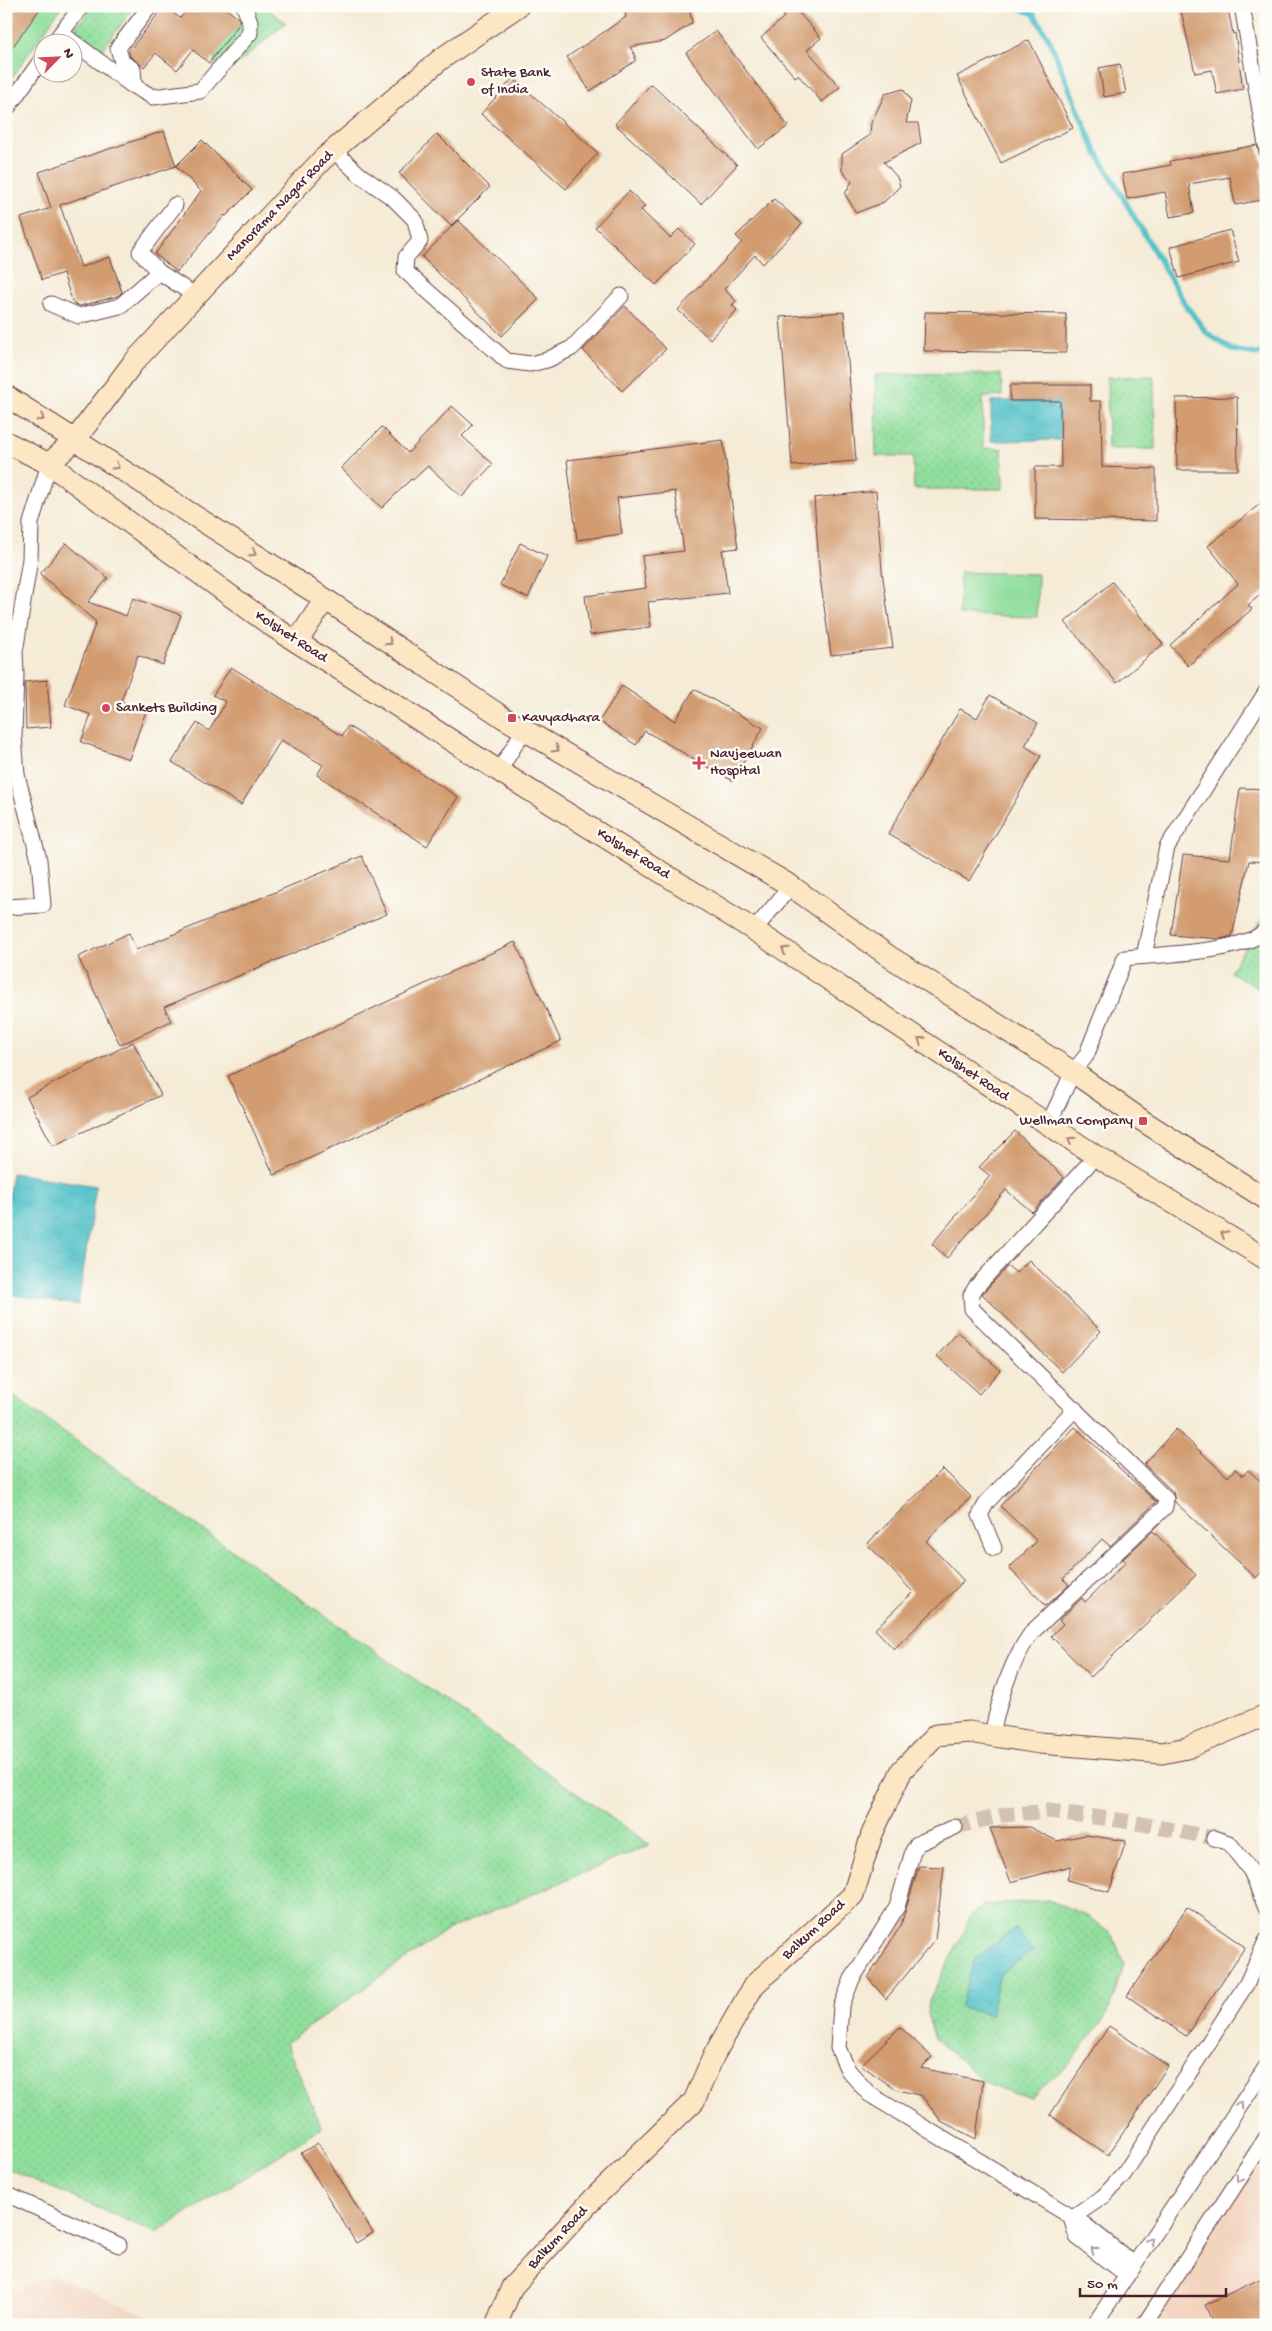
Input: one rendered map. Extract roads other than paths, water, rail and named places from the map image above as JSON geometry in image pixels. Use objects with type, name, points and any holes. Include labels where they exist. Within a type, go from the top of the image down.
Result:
[{"type":"street","points":[[62,32],[82,6]]},
{"type":"street","points":[[130,84],[134,81],[133,69],[122,62],[118,48],[150,6]]},
{"type":"street","points":[[82,53],[153,97],[200,91],[250,33],[250,22],[244,6]]},
{"type":"street","name":"Manorama Nagar Road","points":[[49,464],[75,440],[133,363],[323,159],[441,59],[518,6]]},
{"type":"street","points":[[1242,6],[1266,145]]},
{"type":"street","points":[[6,110],[32,73]]},
{"type":"street","points":[[333,150],[360,175],[393,198],[415,220],[420,242],[406,257],[405,271],[507,361],[530,364],[547,360],[572,348],[621,296]]},
{"type":"street","points":[[175,205],[140,252],[159,272],[196,296]]},
{"type":"street","points":[[51,304],[79,316],[120,306],[159,272]]},
{"type":"street","points":[[6,396],[325,599],[524,730],[791,886],[890,957],[1074,1072],[1143,1121],[1266,1199]]},
{"type":"street","name":"Kolshet Road","points":[[6,442],[49,464],[297,642],[754,930],[1096,1156],[1266,1259]]},
{"type":"street","points":[[6,907],[43,905],[39,860],[17,775],[11,716],[11,652],[30,559],[31,523],[49,464]]},
{"type":"street","points":[[297,642],[325,599]]},
{"type":"street","points":[[1144,956],[1167,847],[1266,692]]},
{"type":"street","points":[[499,771],[524,730]]},
{"type":"street","points":[[754,930],[791,886]]},
{"type":"street","points":[[1048,1125],[1074,1072],[1086,1056],[1126,958],[1235,946],[1262,935],[1266,930]]},
{"type":"street","points":[[992,1736],[999,1703],[1022,1644],[1032,1632],[1165,1507],[1166,1499],[972,1309],[971,1296],[976,1287],[1096,1156]]},
{"type":"street","points":[[994,1548],[980,1515],[987,1502],[1075,1409]]},
{"type":"street","name":"Balkum Road","points":[[496,2325],[512,2287],[593,2200],[694,2101],[714,2055],[754,1985],[853,1895],[872,1834],[902,1770],[936,1735],[969,1732],[1040,1743],[1162,1752],[1187,1748],[1266,1715]]},
{"type":"street","points":[[955,1827],[918,1844],[913,1851],[897,1907],[852,1979],[841,2007],[838,2048],[848,2070],[869,2094],[1071,2218],[1077,2237],[1130,2270]]},
{"type":"street","points":[[1214,1838],[1229,1843],[1251,1871],[1266,1908]]},
{"type":"street","points":[[1071,2218],[1104,2196],[1124,2174],[1247,1984],[1266,1941]]},
{"type":"street","points":[[1094,2325],[1266,2067]]},
{"type":"street","points":[[1144,2325],[1266,2138]]},
{"type":"street","points":[[6,2194],[119,2245]]},
{"type":"water","points":[[991,401],[1060,401],[1061,440],[991,441]]},
{"type":"water","points":[[12,1173],[96,1186],[78,1305],[6,1294],[6,1212]]},
{"type":"water","points":[[1015,1928],[1033,1951],[1000,1974],[990,2015],[960,2007],[974,1960]]},
{"type":"waterway","points":[[1015,6],[1034,14],[1049,39],[1093,146],[1185,304],[1206,332],[1232,350],[1257,354],[1266,351]]},
{"type":"tunnel","points":[[955,1827],[1003,1815],[1049,1811],[1132,1822],[1214,1838]]},
{"type":"place","name":"State Bank of India","points":[[471,82]]},
{"type":"place","name":"Sankets Building","points":[[106,708]]},
{"type":"place","name":"Kavyadhara","points":[[512,718]]},
{"type":"place","name":"Navjeewan Hospital","points":[[699,763]]},
{"type":"place","name":"Wellman Company","points":[[1143,1121]]}]
